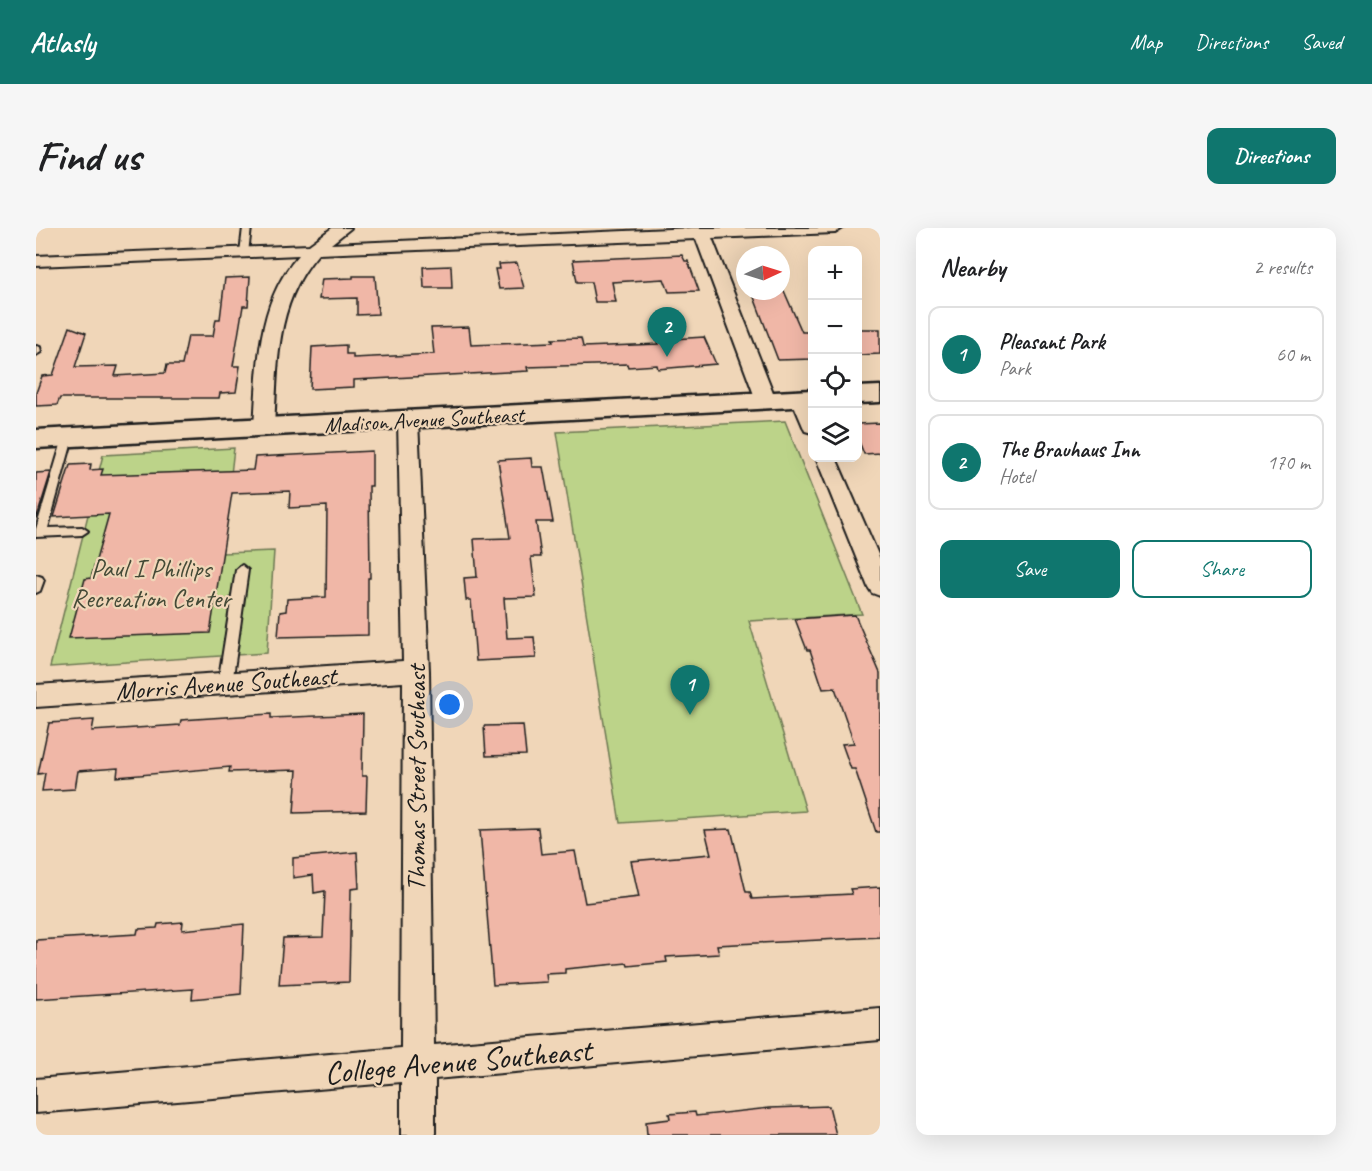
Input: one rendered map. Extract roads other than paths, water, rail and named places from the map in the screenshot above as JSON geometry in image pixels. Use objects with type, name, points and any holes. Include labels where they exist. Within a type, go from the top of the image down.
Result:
[{"type":"street","points":[[264,428],[272,330],[277,303],[292,274],[313,250],[343,228]]},
{"type":"street","points":[[36,261],[701,231],[835,228]]},
{"type":"street","points":[[701,231],[766,400]]},
{"type":"street","points":[[862,395],[880,394]]},
{"type":"street","name":"Madison Avenue Southeast","points":[[36,439],[807,398]]},
{"type":"street","name":"Thomas Street Southeast","points":[[408,420],[416,671],[418,1135]]},
{"type":"street","points":[[828,462],[880,587]]},
{"type":"street","name":"Morris Avenue Southeast","points":[[36,696],[416,671]]},
{"type":"street","name":"College Avenue Southeast","points":[[36,1096],[880,1024]]},
{"type":"lane","points":[[244,253],[247,228]]},
{"type":"lane","points":[[68,438],[39,532],[81,531]]},
{"type":"lane","points":[[225,684],[242,570]]},
{"type":"lane","points":[[36,580],[38,580],[36,588]]},
{"type":"place","name":"The Brauhaus Inn","points":[[667,357]]},
{"type":"place","name":"Pleasant Park","points":[[690,715]]},
{"type":"park label","name":"Paul I Phillips Recreation Center","points":[[151,583]]}]
